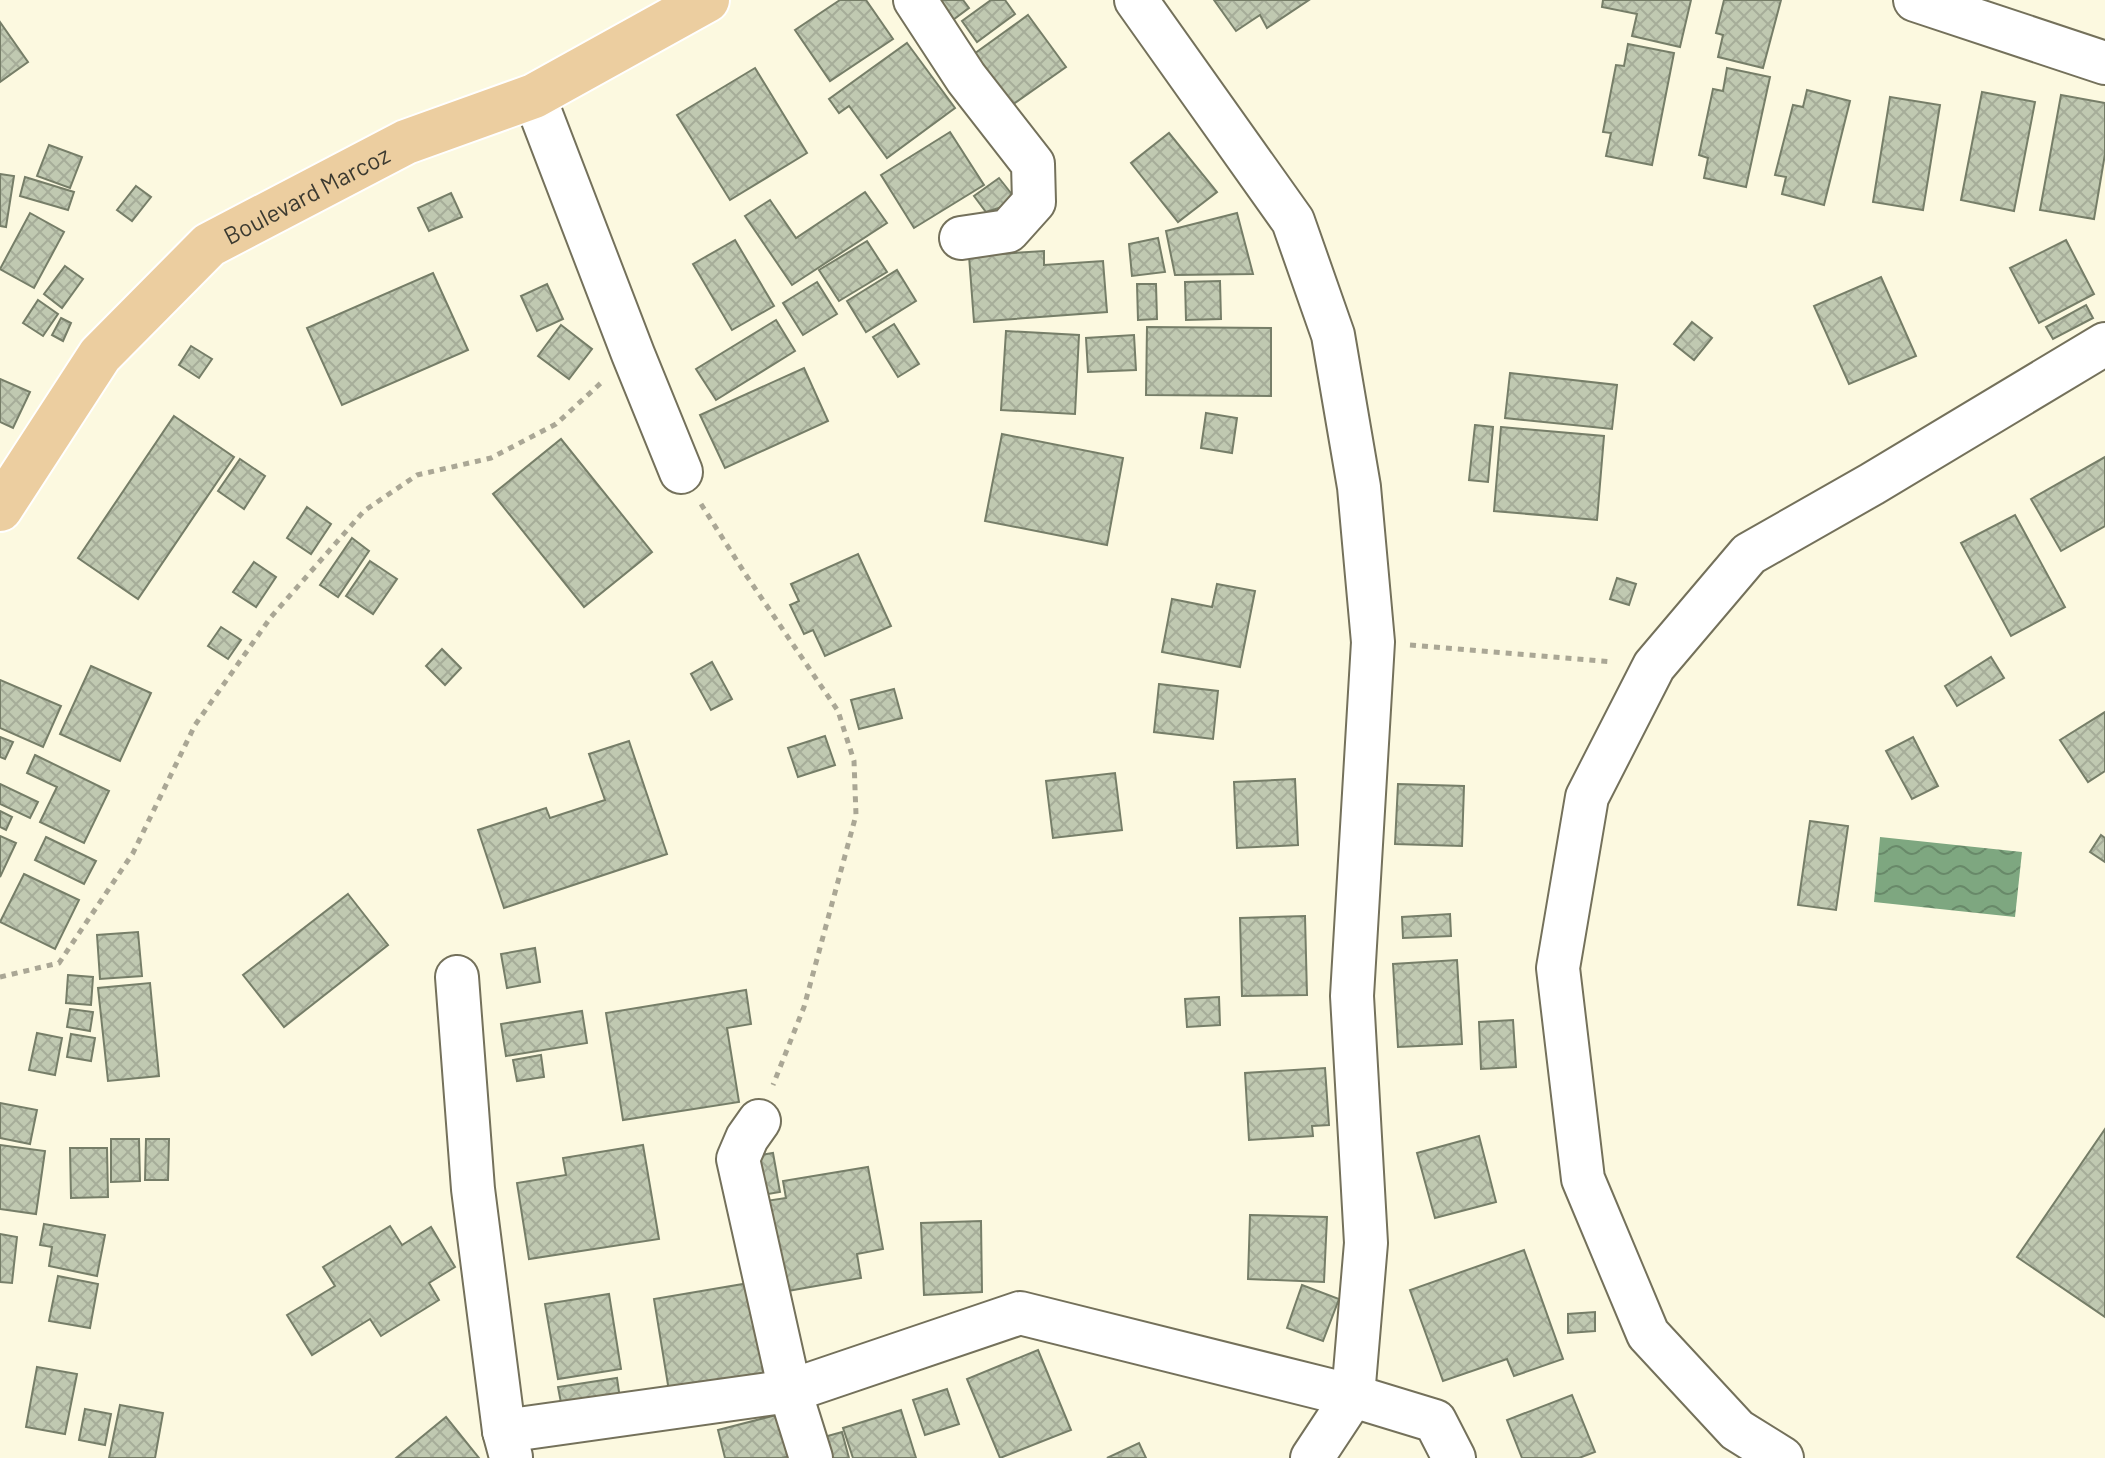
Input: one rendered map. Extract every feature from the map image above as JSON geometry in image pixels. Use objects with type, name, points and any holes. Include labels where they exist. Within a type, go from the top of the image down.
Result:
[{"type":"main road","name":"Boulevard Marcoz","points":[[0,509],[100,355],[209,245],[406,142],[534,96],[707,0]]},
{"type":"street","points":[[915,0],[966,78],[1033,164],[1034,202],[1008,231],[961,238]]},
{"type":"street","points":[[1136,0],[1293,221],[1333,335],[1359,487],[1373,642],[1352,996],[1366,1243],[1353,1396],[1312,1458]]},
{"type":"street","points":[[1915,0],[2105,63]]},
{"type":"street","points":[[534,96],[681,472]]},
{"type":"street","points":[[1782,1458],[1737,1430],[1648,1334],[1583,1179],[1558,968],[1587,797],[1654,666],[1749,554],[2105,344]]},
{"type":"street","points":[[457,977],[473,1189],[507,1445],[790,1391],[1020,1313],[1353,1396],[1435,1421],[1454,1458]]},
{"type":"street","points":[[759,1121],[738,1159],[790,1391],[811,1458]]},
{"type":"path","points":[[0,977],[59,963],[133,853],[195,725],[271,617],[364,511],[417,475],[491,458],[556,424],[633,354]]},
{"type":"path","points":[[681,472],[838,711],[854,761],[856,815],[804,1007],[759,1121]]},
{"type":"path","points":[[1373,642],[1654,666]]},
{"type":"water","points":[[1880,837],[2022,852],[2015,917],[1874,902]]},
{"type":"building","points":[[840,0],[866,0],[893,39],[830,81],[795,30]]},
{"type":"building","points":[[922,0],[963,0],[969,8],[942,28]]},
{"type":"building","points":[[991,0],[1005,0],[1015,14],[977,42],[962,21]]},
{"type":"building","points":[[1214,0],[1309,0],[1267,28],[1260,15],[1236,31]]},
{"type":"building","points":[[1603,0],[1691,0],[1680,47],[1632,36],[1637,14],[1602,7]]},
{"type":"building","points":[[1724,0],[1781,0],[1763,68],[1718,57],[1723,35],[1716,33]]},
{"type":"building","points":[[1028,15],[1066,67],[1012,105],[974,54]]},
{"type":"building","points":[[0,22],[28,62],[0,82]]},
{"type":"building","points":[[907,43],[955,108],[887,158],[849,106],[839,113],[829,99]]},
{"type":"building","points":[[1628,44],[1674,53],[1652,165],[1606,156],[1611,133],[1603,132],[1616,65],[1624,66]]},
{"type":"building","points":[[755,68],[807,153],[730,200],[677,115]]},
{"type":"building","points":[[1727,68],[1770,77],[1746,187],[1704,178],[1708,158],[1699,155],[1713,89],[1723,91]]},
{"type":"building","points":[[1807,90],[1850,101],[1824,205],[1782,194],[1786,177],[1775,175],[1793,105],[1803,107]]},
{"type":"building","points":[[1982,92],[2035,102],[2014,211],[1961,200]]},
{"type":"building","points":[[2061,95],[2105,103],[2105,154],[2094,219],[2040,210]]},
{"type":"building","points":[[1890,97],[1940,105],[1923,210],[1873,202]]},
{"type":"building","points":[[950,132],[984,185],[914,228],[881,175]]},
{"type":"building","points":[[1169,133],[1217,192],[1178,222],[1131,163]]},
{"type":"building","points":[[49,145],[82,157],[70,188],[37,176]]},
{"type":"building","points":[[0,174],[14,176],[6,227],[0,226]]},
{"type":"building","points":[[25,177],[74,192],[68,210],[20,196]]},
{"type":"building","points":[[999,178],[1018,202],[986,212],[974,196]]},
{"type":"building","points":[[136,186],[151,197],[132,221],[117,210]]},
{"type":"building","points":[[865,192],[887,223],[792,285],[745,216],[770,200],[796,238]]},
{"type":"building","points":[[451,193],[462,217],[429,231],[418,208]]},
{"type":"building","points":[[30,213],[64,232],[34,288],[0,269]]},
{"type":"building","points":[[1237,213],[1253,274],[1175,275],[1166,231]]},
{"type":"building","points":[[1158,238],[1165,272],[1132,276],[1129,244]]},
{"type":"building","points":[[735,240],[774,306],[732,330],[693,264]]},
{"type":"building","points":[[2066,240],[2094,294],[2039,323],[2010,268]]},
{"type":"building","points":[[867,241],[887,272],[839,301],[819,270]]},
{"type":"building","points":[[1044,251],[1044,265],[1103,261],[1107,312],[974,322],[969,256]]},
{"type":"building","points":[[65,266],[83,279],[62,308],[44,294]]},
{"type":"building","points":[[897,270],[916,301],[866,332],[847,301]]},
{"type":"building","points":[[433,273],[468,350],[342,405],[307,328]]},
{"type":"building","points":[[1881,277],[1916,356],[1849,384],[1814,306]]},
{"type":"building","points":[[1220,281],[1221,319],[1186,320],[1185,282]]},
{"type":"building","points":[[817,282],[837,314],[803,335],[783,303]]},
{"type":"building","points":[[547,284],[563,319],[537,331],[521,296]]},
{"type":"building","points":[[1137,284],[1156,284],[1157,319],[1138,320]]},
{"type":"building","points":[[38,300],[58,314],[43,336],[23,323]]},
{"type":"building","points":[[2086,305],[2093,318],[2053,339],[2046,327]]},
{"type":"building","points":[[61,318],[71,323],[63,341],[52,335]]},
{"type":"building","points":[[776,320],[795,351],[716,400],[696,369]]},
{"type":"building","points":[[1692,322],[1712,338],[1694,360],[1674,344]]},
{"type":"building","points":[[894,324],[919,364],[898,377],[873,337]]},
{"type":"building","points":[[561,325],[592,349],[569,379],[538,356]]},
{"type":"building","points":[[1147,327],[1271,328],[1271,396],[1146,395]]},
{"type":"building","points":[[1006,331],[1079,335],[1075,414],[1001,410]]},
{"type":"building","points":[[1134,335],[1136,370],[1088,372],[1086,338]]},
{"type":"building","points":[[191,346],[212,359],[199,378],[179,365]]},
{"type":"building","points":[[804,368],[828,421],[725,468],[700,415]]},
{"type":"building","points":[[1510,373],[1617,385],[1612,429],[1505,418]]},
{"type":"building","points":[[0,379],[30,392],[13,428],[0,422]]},
{"type":"building","points":[[1206,413],[1237,418],[1232,453],[1201,448]]},
{"type":"building","points":[[174,416],[234,457],[138,599],[78,558]]},
{"type":"building","points":[[1475,425],[1493,427],[1488,482],[1469,480]]},
{"type":"building","points":[[1501,427],[1604,436],[1597,520],[1494,511]]},
{"type":"building","points":[[1002,434],[1123,458],[1107,545],[985,521]]},
{"type":"building","points":[[561,439],[652,552],[584,607],[493,494]]},
{"type":"building","points":[[2105,457],[2105,526],[2061,551],[2031,499]]},
{"type":"building","points":[[240,459],[265,476],[244,509],[218,491]]},
{"type":"building","points":[[307,507],[331,524],[311,554],[287,538]]},
{"type":"building","points":[[2015,515],[2065,607],[2011,636],[1961,543]]},
{"type":"building","points":[[352,538],[369,551],[338,597],[320,585]]},
{"type":"building","points":[[858,554],[891,626],[825,656],[813,630],[804,634],[790,605],[799,601],[791,584]]},
{"type":"building","points":[[370,561],[397,579],[373,614],[346,596]]},
{"type":"building","points":[[254,562],[276,577],[256,607],[233,592]]},
{"type":"building","points":[[1617,578],[1636,584],[1629,605],[1610,599]]},
{"type":"building","points":[[1217,584],[1255,591],[1240,667],[1162,652],[1172,599],[1212,607]]},
{"type":"building","points":[[221,627],[241,640],[228,659],[208,646]]},
{"type":"building","points":[[442,649],[461,668],[445,685],[426,666]]},
{"type":"building","points":[[1991,657],[2004,678],[1957,706],[1945,686]]},
{"type":"building","points":[[712,662],[732,699],[711,710],[691,674]]},
{"type":"building","points":[[91,666],[151,693],[120,761],[60,734]]},
{"type":"building","points":[[0,680],[61,706],[43,747],[0,728]]},
{"type":"building","points":[[1159,684],[1218,691],[1213,739],[1154,732]]},
{"type":"building","points":[[894,689],[902,718],[859,729],[851,700]]},
{"type":"building","points":[[2105,712],[2105,771],[2088,782],[2060,740]]},
{"type":"building","points":[[825,736],[835,765],[798,777],[788,748]]},
{"type":"building","points":[[0,737],[13,742],[5,759],[0,757]]},
{"type":"building","points":[[1913,737],[1938,786],[1912,799],[1886,751]]},
{"type":"building","points":[[629,741],[667,854],[504,908],[478,830],[546,808],[550,818],[605,800],[589,754]]},
{"type":"building","points":[[35,755],[109,791],[84,843],[40,822],[57,787],[27,773]]},
{"type":"building","points":[[1115,773],[1122,830],[1053,838],[1046,781]]},
{"type":"building","points":[[1295,779],[1298,845],[1237,848],[1234,782]]},
{"type":"building","points":[[0,784],[38,802],[30,818],[0,804]]},
{"type":"building","points":[[1398,784],[1464,786],[1462,846],[1395,844]]},
{"type":"building","points":[[0,811],[12,817],[6,830],[0,827]]},
{"type":"building","points":[[1810,821],[1848,826],[1836,910],[1798,905]]},
{"type":"building","points":[[2101,835],[2105,838],[2105,862],[2090,852]]},
{"type":"building","points":[[0,836],[16,843],[0,877]]},
{"type":"building","points":[[46,837],[96,861],[84,884],[35,860]]},
{"type":"building","points":[[24,874],[79,900],[55,949],[0,922]]},
{"type":"building","points":[[348,894],[388,945],[284,1027],[243,975]]},
{"type":"building","points":[[1450,914],[1451,936],[1403,938],[1402,917]]},
{"type":"building","points":[[1305,916],[1307,995],[1242,996],[1240,918]]},
{"type":"building","points":[[138,932],[142,976],[100,979],[97,935]]},
{"type":"building","points":[[535,948],[540,982],[507,988],[501,954]]},
{"type":"building","points":[[1457,960],[1462,1044],[1398,1047],[1393,964]]},
{"type":"building","points":[[68,975],[93,977],[91,1005],[66,1003]]},
{"type":"building","points":[[150,983],[159,1076],[108,1081],[98,988]]},
{"type":"building","points":[[746,990],[751,1024],[727,1028],[739,1102],[623,1120],[606,1013]]},
{"type":"building","points":[[1219,997],[1220,1025],[1187,1027],[1185,999]]},
{"type":"building","points":[[70,1009],[93,1012],[90,1031],[67,1027]]},
{"type":"building","points":[[582,1011],[587,1043],[506,1056],[501,1024]]},
{"type":"building","points":[[1513,1020],[1516,1067],[1481,1069],[1479,1022]]},
{"type":"building","points":[[37,1033],[62,1038],[55,1075],[29,1070]]},
{"type":"building","points":[[71,1034],[95,1038],[91,1061],[67,1057]]},
{"type":"building","points":[[541,1055],[544,1077],[517,1081],[513,1060]]},
{"type":"building","points":[[1325,1068],[1329,1125],[1312,1126],[1313,1136],[1249,1140],[1245,1073]]},
{"type":"building","points":[[0,1103],[37,1110],[30,1144],[0,1138]]},
{"type":"building","points":[[2105,1129],[2105,1317],[2017,1257]]},
{"type":"building","points":[[1479,1136],[1496,1202],[1435,1218],[1417,1153]]},
{"type":"building","points":[[111,1139],[139,1139],[140,1181],[111,1182]]},
{"type":"building","points":[[146,1139],[169,1139],[168,1180],[145,1180]]},
{"type":"building","points":[[0,1145],[45,1151],[36,1214],[0,1209]]},
{"type":"building","points":[[643,1145],[659,1239],[529,1259],[517,1183],[566,1175],[563,1158]]},
{"type":"building","points":[[70,1148],[107,1148],[108,1197],[71,1198]]},
{"type":"building","points":[[773,1153],[780,1192],[762,1195],[755,1156]]},
{"type":"building","points":[[868,1167],[883,1249],[857,1254],[861,1278],[782,1292],[766,1201],[786,1198],[783,1181]]},
{"type":"building","points":[[1250,1215],[1327,1217],[1324,1282],[1248,1279]]},
{"type":"building","points":[[981,1221],[982,1292],[924,1295],[921,1223]]},
{"type":"building","points":[[44,1224],[105,1235],[97,1276],[49,1266],[52,1247],[40,1245]]},
{"type":"building","points":[[390,1226],[402,1245],[431,1227],[455,1267],[429,1283],[439,1300],[381,1336],[370,1319],[312,1355],[287,1315],[335,1286],[323,1267]]},
{"type":"building","points":[[0,1234],[17,1237],[12,1283],[0,1282]]},
{"type":"building","points":[[1524,1250],[1563,1359],[1514,1376],[1507,1359],[1443,1381],[1410,1290]]},
{"type":"building","points":[[58,1276],[98,1284],[90,1328],[49,1321]]},
{"type":"building","points":[[749,1283],[764,1376],[669,1391],[654,1299]]},
{"type":"building","points":[[1302,1285],[1339,1299],[1323,1341],[1287,1328]]},
{"type":"building","points":[[609,1294],[621,1369],[558,1379],[545,1304]]},
{"type":"building","points":[[1595,1312],[1595,1331],[1568,1333],[1568,1314]]},
{"type":"building","points":[[1038,1350],[1071,1430],[1000,1458],[967,1379]]},
{"type":"building","points":[[37,1367],[77,1374],[65,1434],[26,1427]]},
{"type":"building","points":[[617,1378],[620,1399],[562,1408],[558,1387]]},
{"type":"building","points":[[947,1389],[959,1424],[925,1435],[913,1400]]},
{"type":"building","points":[[1572,1395],[1595,1452],[1579,1458],[1522,1458],[1507,1420]]},
{"type":"building","points":[[120,1405],[163,1413],[155,1458],[109,1458]]},
{"type":"building","points":[[85,1409],[111,1414],[105,1445],[79,1440]]},
{"type":"building","points":[[901,1410],[916,1458],[853,1458],[843,1428]]},
{"type":"building","points":[[780,1414],[791,1456],[725,1458],[718,1430]]},
{"type":"building","points":[[446,1417],[479,1458],[396,1458]]},
{"type":"building","points":[[842,1432],[849,1458],[822,1458],[817,1439]]},
{"type":"building","points":[[1139,1443],[1146,1458],[1107,1458]]}]
